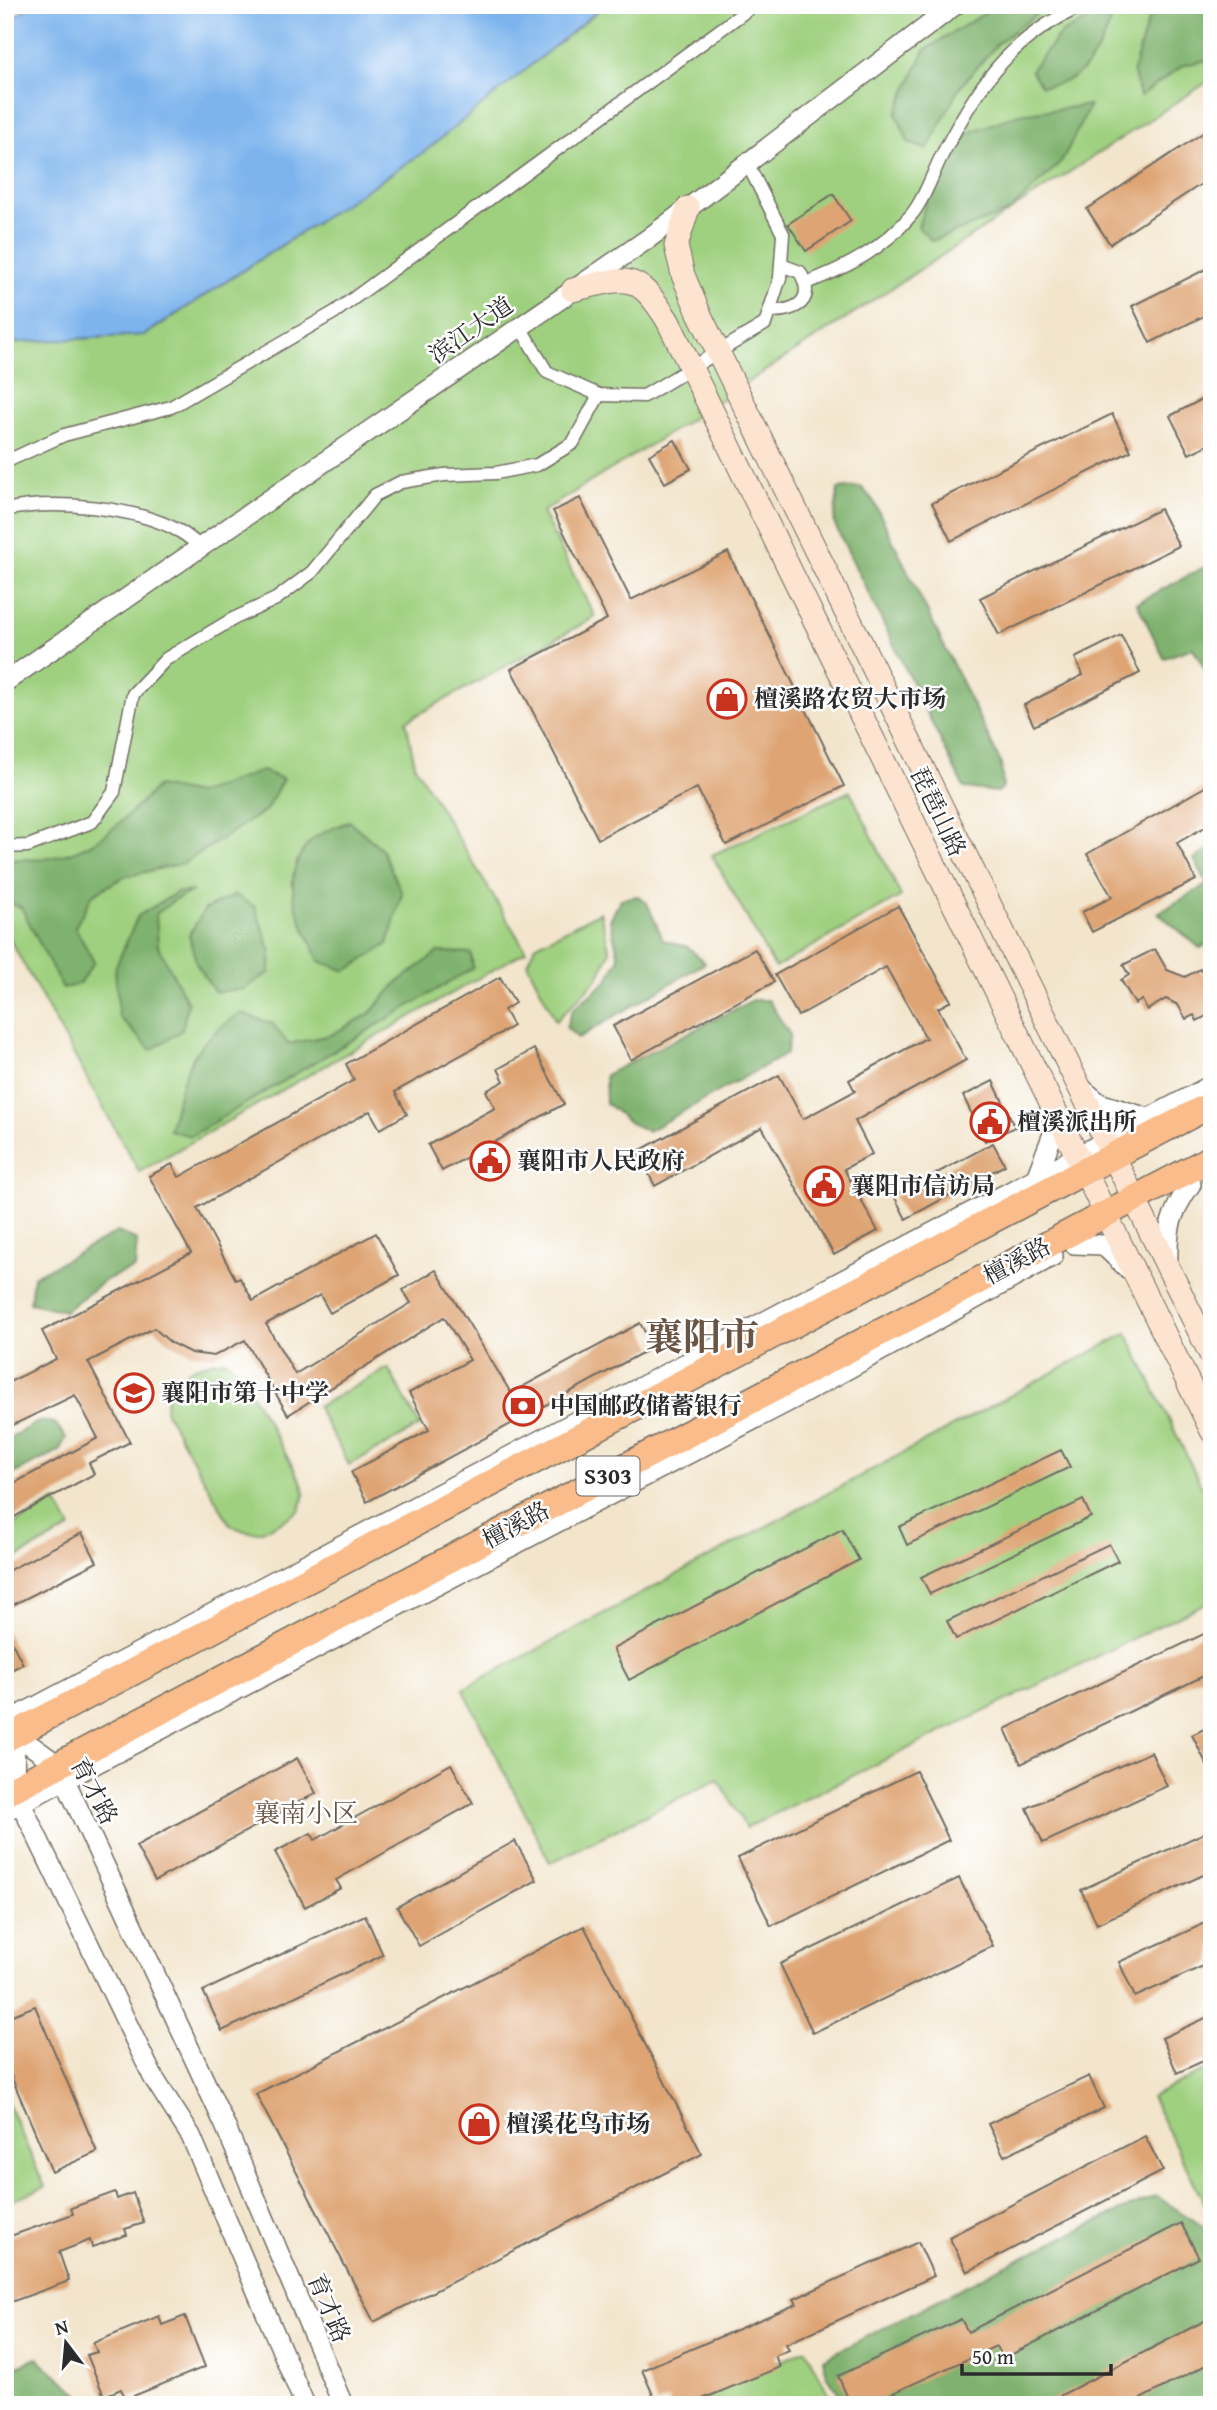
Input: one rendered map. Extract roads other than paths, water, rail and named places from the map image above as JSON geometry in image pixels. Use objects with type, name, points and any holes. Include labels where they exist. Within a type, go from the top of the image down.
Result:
[{"type":"main road","name":"琵琶山路","points":[[688,208],[676,246],[682,275],[1075,1084],[1212,1357]]},
{"type":"main road","name":"琵琶山路","points":[[573,290],[623,278],[650,292],[692,366],[1212,1431]]},
{"type":"main road","name":"檀溪路","points":[[8,1732],[1109,1148],[1212,1104]]},
{"type":"main road","name":"檀溪路","points":[[11,1799],[1137,1205],[1212,1158]]},
{"type":"street","points":[[5,462],[64,435],[171,407],[335,312],[754,5]]},
{"type":"street","name":"滨江大道","points":[[5,682],[573,290],[688,208],[956,5]]},
{"type":"street","points":[[806,283],[876,250],[914,212],[961,120],[1007,54],[1029,34],[1084,5]]},
{"type":"street","points":[[520,327],[547,372],[599,395],[644,396],[765,324],[780,278],[783,234],[747,163]]},
{"type":"street","points":[[769,311],[786,311],[805,298],[806,283],[800,272],[781,265]]},
{"type":"street","points":[[5,848],[28,846],[92,822],[114,792],[134,694],[166,659],[233,619],[276,599],[312,572],[375,495],[401,482],[444,475],[496,473],[537,465],[573,443],[599,395]]},
{"type":"street","points":[[5,510],[32,503],[133,514],[180,531],[201,547]]},
{"type":"street","points":[[1075,1084],[1099,1103],[1148,1118]]},
{"type":"street","points":[[1109,1148],[1148,1118],[1212,1085]]},
{"type":"street","points":[[1036,1178],[1053,1134],[1049,1100]]},
{"type":"street","points":[[306,2405],[191,2136],[153,2077],[11,1799],[8,1732],[1036,1178],[1080,1164]]},
{"type":"street","points":[[1137,1205],[1212,1173]]},
{"type":"street","points":[[1168,1268],[1167,1231],[1174,1207],[1191,1184]]},
{"type":"street","points":[[61,1772],[795,1398],[1074,1244],[1108,1220]]},
{"type":"street","points":[[1074,1244],[1103,1245],[1136,1278]]},
{"type":"street","name":"育才路","points":[[8,1732],[61,1772],[223,2123],[344,2405]]},
{"type":"water","points":[[30,5],[605,5],[424,152],[144,335],[5,343],[5,25]]},
{"type":"place","name":"檀溪路农贸大市场","points":[[727,699]]},
{"type":"place","name":"檀溪派出所","points":[[990,1122]]},
{"type":"place","name":"襄阳市人民政府","points":[[490,1161]]},
{"type":"place","name":"襄阳市信访局","points":[[824,1186]]},
{"type":"place","name":"襄阳市第十中学","points":[[134,1393]]},
{"type":"place","name":"中国邮政储蓄银行","points":[[523,1406]]},
{"type":"place","name":"檀溪花鸟市场","points":[[479,2124]]},
{"type":"district","name":"襄阳市","points":[[702,1337]]},
{"type":"district","name":"襄南小区","points":[[306,1813]]}]
